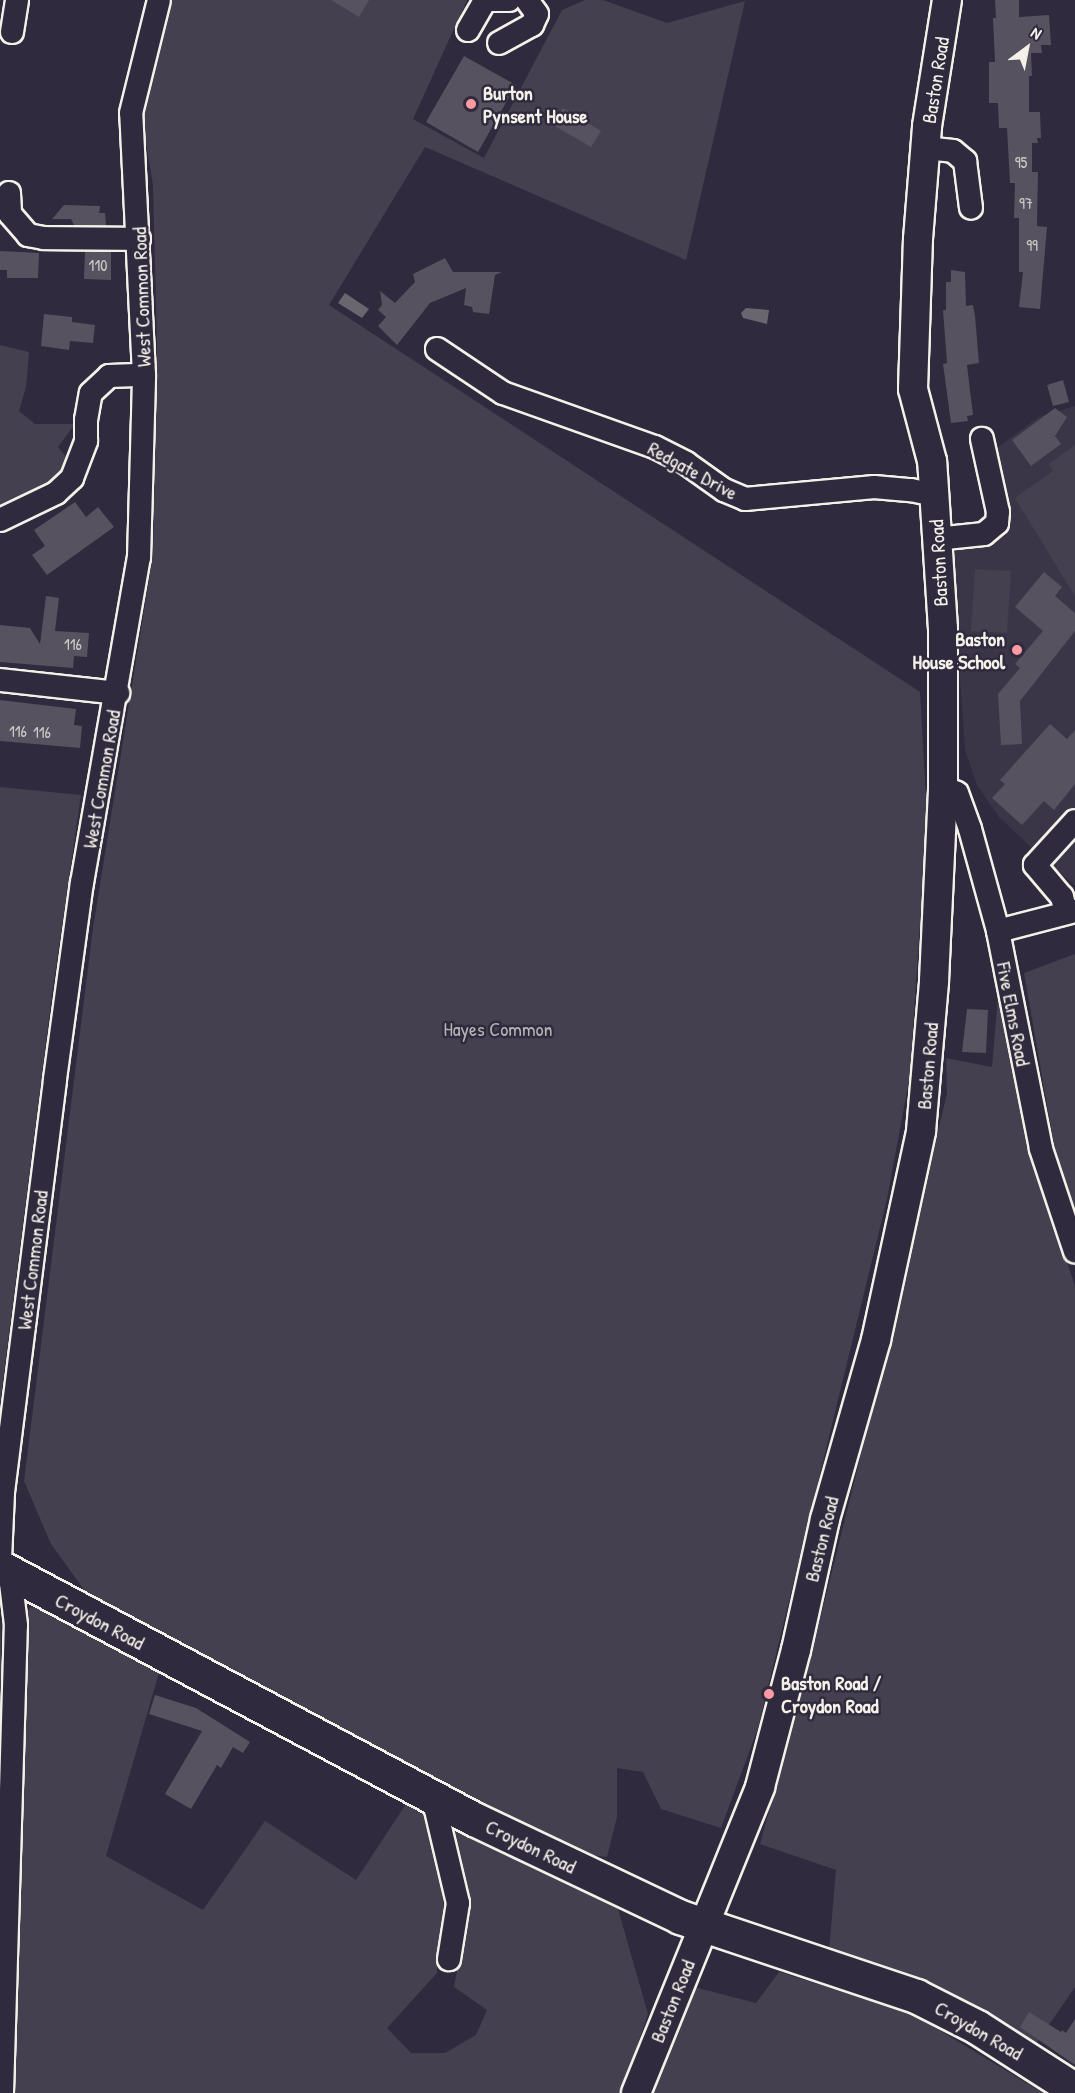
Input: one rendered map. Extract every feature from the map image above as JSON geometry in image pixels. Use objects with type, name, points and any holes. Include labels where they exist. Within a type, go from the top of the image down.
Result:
[{"type":"highway","name":"Croydon Road","points":[[4,1567],[438,1801],[661,1909],[703,1926],[916,1996],[977,2027],[1075,2090]]},
{"type":"main road","name":"Baston Road","points":[[636,2093],[760,1787],[796,1650],[825,1519],[876,1340],[921,1131],[931,1024],[943,787],[943,629],[932,460],[913,389],[918,239],[925,148],[947,0]]},
{"type":"street","points":[[12,32],[17,0]]},
{"type":"street","name":"West Common Road","points":[[2,2093],[16,1625],[12,1583],[4,1567],[3,1492],[82,883],[118,693],[139,558],[144,375],[131,113],[159,0]]},
{"type":"street","points":[[468,30],[486,0],[509,0]]},
{"type":"street","points":[[499,43],[532,25],[537,14],[527,0]]},
{"type":"street","points":[[925,148],[953,151],[965,161],[971,208]]},
{"type":"street","points":[[9,193],[10,214],[28,235],[44,238],[139,239]]},
{"type":"street","name":"Redgate Drive","points":[[436,349],[503,393],[655,447],[686,463],[724,490],[745,499],[874,487],[935,495]]},
{"type":"street","points":[[0,520],[56,493],[72,478],[87,441],[86,420],[91,393],[110,376],[144,375]]},
{"type":"street","points":[[936,539],[984,534],[997,523],[998,512],[982,439]]},
{"type":"street","points":[[0,680],[118,693]]},
{"type":"street","name":"Five Elms Road","points":[[943,787],[957,793],[998,931],[1041,1149],[1075,1251]]},
{"type":"street","points":[[998,931],[1071,911],[1035,865],[1075,821]]},
{"type":"street","points":[[438,1801],[436,1810],[458,1903],[449,1959]]},
{"type":"shaded area","points":[[345,293],[369,309],[362,318],[338,303]]},
{"type":"shaded area","points":[[746,308],[769,310],[767,324],[743,318],[741,313]]},
{"type":"shaded area","name":"Baston House School","points":[[1075,406],[1075,885],[1052,867],[999,817],[977,785],[965,750],[951,550],[973,547],[990,540],[993,451],[1039,417]]},
{"type":"green space","name":"Hayes Common","points":[[172,0],[467,0],[413,119],[484,158],[562,10],[585,0],[603,0],[667,23],[745,1],[686,260],[425,147],[329,305],[920,692],[927,816],[910,1075],[887,1199],[758,1728],[721,1828],[661,1809],[643,1772],[617,1768],[617,1817],[607,1857],[576,1853],[215,1668],[90,1598],[51,1544],[24,1481],[93,928],[153,555],[157,342],[153,185],[141,114]]},
{"type":"green space","points":[[0,345],[29,352],[26,387],[19,411],[35,424],[75,424],[58,447],[73,466],[63,480],[0,508]]},
{"type":"green space","points":[[1075,445],[1075,596],[1015,498],[1053,471],[1049,464]]},
{"type":"green space","points":[[975,569],[1011,571],[1007,633],[971,631]]},
{"type":"green space","points":[[0,787],[81,795],[52,994],[0,1404]]},
{"type":"green space","points":[[1075,954],[1075,1210],[1055,1151],[1024,973]]},
{"type":"green space","points":[[999,985],[1040,1182],[1075,1286],[1075,1987],[1029,2054],[829,1951],[836,1870],[760,1844],[802,1692],[878,1386],[947,1093],[946,1058],[992,1067]]},
{"type":"green space","points":[[31,1607],[47,1608],[160,1669],[106,1856],[203,1910],[265,1821],[356,1880],[406,1804],[423,1815],[440,1873],[444,1910],[437,1973],[387,2028],[411,2053],[445,2053],[476,2035],[487,2010],[454,1987],[459,1960],[450,1820],[616,1902],[648,2014],[621,2093],[13,2093],[18,1934],[20,1624]]},
{"type":"green space","points":[[0,1616],[4,1709],[0,1826]]},
{"type":"green space","points":[[779,1972],[898,2009],[934,2027],[1043,2093],[649,2093],[694,1987],[756,2003]]},
{"type":"building","points":[[331,0],[369,0],[359,17]]},
{"type":"building","points":[[995,0],[1019,0],[1019,17],[1049,15],[1051,45],[1041,45],[1042,53],[1031,53],[1032,76],[1029,76],[1029,112],[1040,112],[1041,138],[1037,138],[1038,143],[1032,143],[1032,172],[1038,172],[1037,226],[1047,227],[1040,309],[1019,307],[1023,272],[1019,272],[1019,218],[1014,218],[1015,183],[1010,183],[1007,128],[999,128],[998,103],[989,103],[989,62],[995,62],[993,18],[996,18]]},
{"type":"building","name":"Burton Pynsent House","points":[[464,56],[516,85],[478,152],[426,122]]},
{"type":"building","points":[[563,108],[601,131],[591,147],[553,125]]},
{"type":"building","points":[[64,205],[100,206],[99,213],[105,213],[106,225],[74,225],[71,219],[52,219]]},
{"type":"building","points":[[0,251],[39,253],[38,278],[7,278],[7,270],[0,270]]},
{"type":"building","points":[[85,252],[111,252],[111,280],[84,279]]},
{"type":"building","points":[[445,258],[453,272],[502,272],[495,275],[489,314],[473,312],[472,307],[464,305],[466,288],[430,303],[397,345],[378,326],[386,317],[378,310],[382,305],[380,291],[395,303],[415,282],[413,274]]},
{"type":"building","points":[[951,270],[965,272],[966,306],[973,305],[979,363],[967,365],[973,415],[967,416],[968,421],[951,423],[943,364],[947,363],[943,310],[946,310],[946,282],[951,282]]},
{"type":"building","points":[[44,314],[72,317],[72,322],[95,325],[93,343],[70,341],[69,350],[41,346]]},
{"type":"building","points":[[1063,380],[1069,402],[1053,406],[1047,385]]},
{"type":"building","points":[[1055,408],[1067,417],[1055,436],[1061,444],[1031,466],[1012,440]]},
{"type":"building","points":[[75,502],[86,517],[98,507],[114,527],[47,575],[32,555],[45,546],[34,530]]},
{"type":"building","points":[[1044,572],[1062,587],[1055,596],[1075,613],[1075,631],[1020,701],[1022,744],[1001,745],[998,694],[1020,668],[1015,664],[1043,631],[1015,607]]},
{"type":"building","points":[[46,596],[59,598],[55,631],[89,633],[87,657],[74,656],[73,668],[0,662],[0,625],[30,628],[40,644]]},
{"type":"building","points":[[0,700],[76,709],[74,725],[82,726],[80,748],[0,741]]},
{"type":"building","points":[[1050,724],[1067,739],[1075,730],[1075,784],[1054,810],[1044,801],[1022,825],[992,798],[1005,784],[1000,780]]},
{"type":"building","points":[[967,1009],[988,1010],[986,1053],[962,1052]]},
{"type":"building","points":[[155,1695],[196,1708],[250,1742],[243,1753],[233,1747],[221,1768],[217,1765],[191,1809],[165,1794],[202,1731],[149,1714]]},
{"type":"building","points":[[1029,2012],[1066,2033],[1075,2019],[1075,2065],[1020,2027]]},
{"type":"place","name":"Burton Pynsent House","points":[[471,104]]},
{"type":"place","name":"Baston House School","points":[[1017,650]]},
{"type":"place","name":"Baston Road / Croydon Road","points":[[769,1694]]}]
